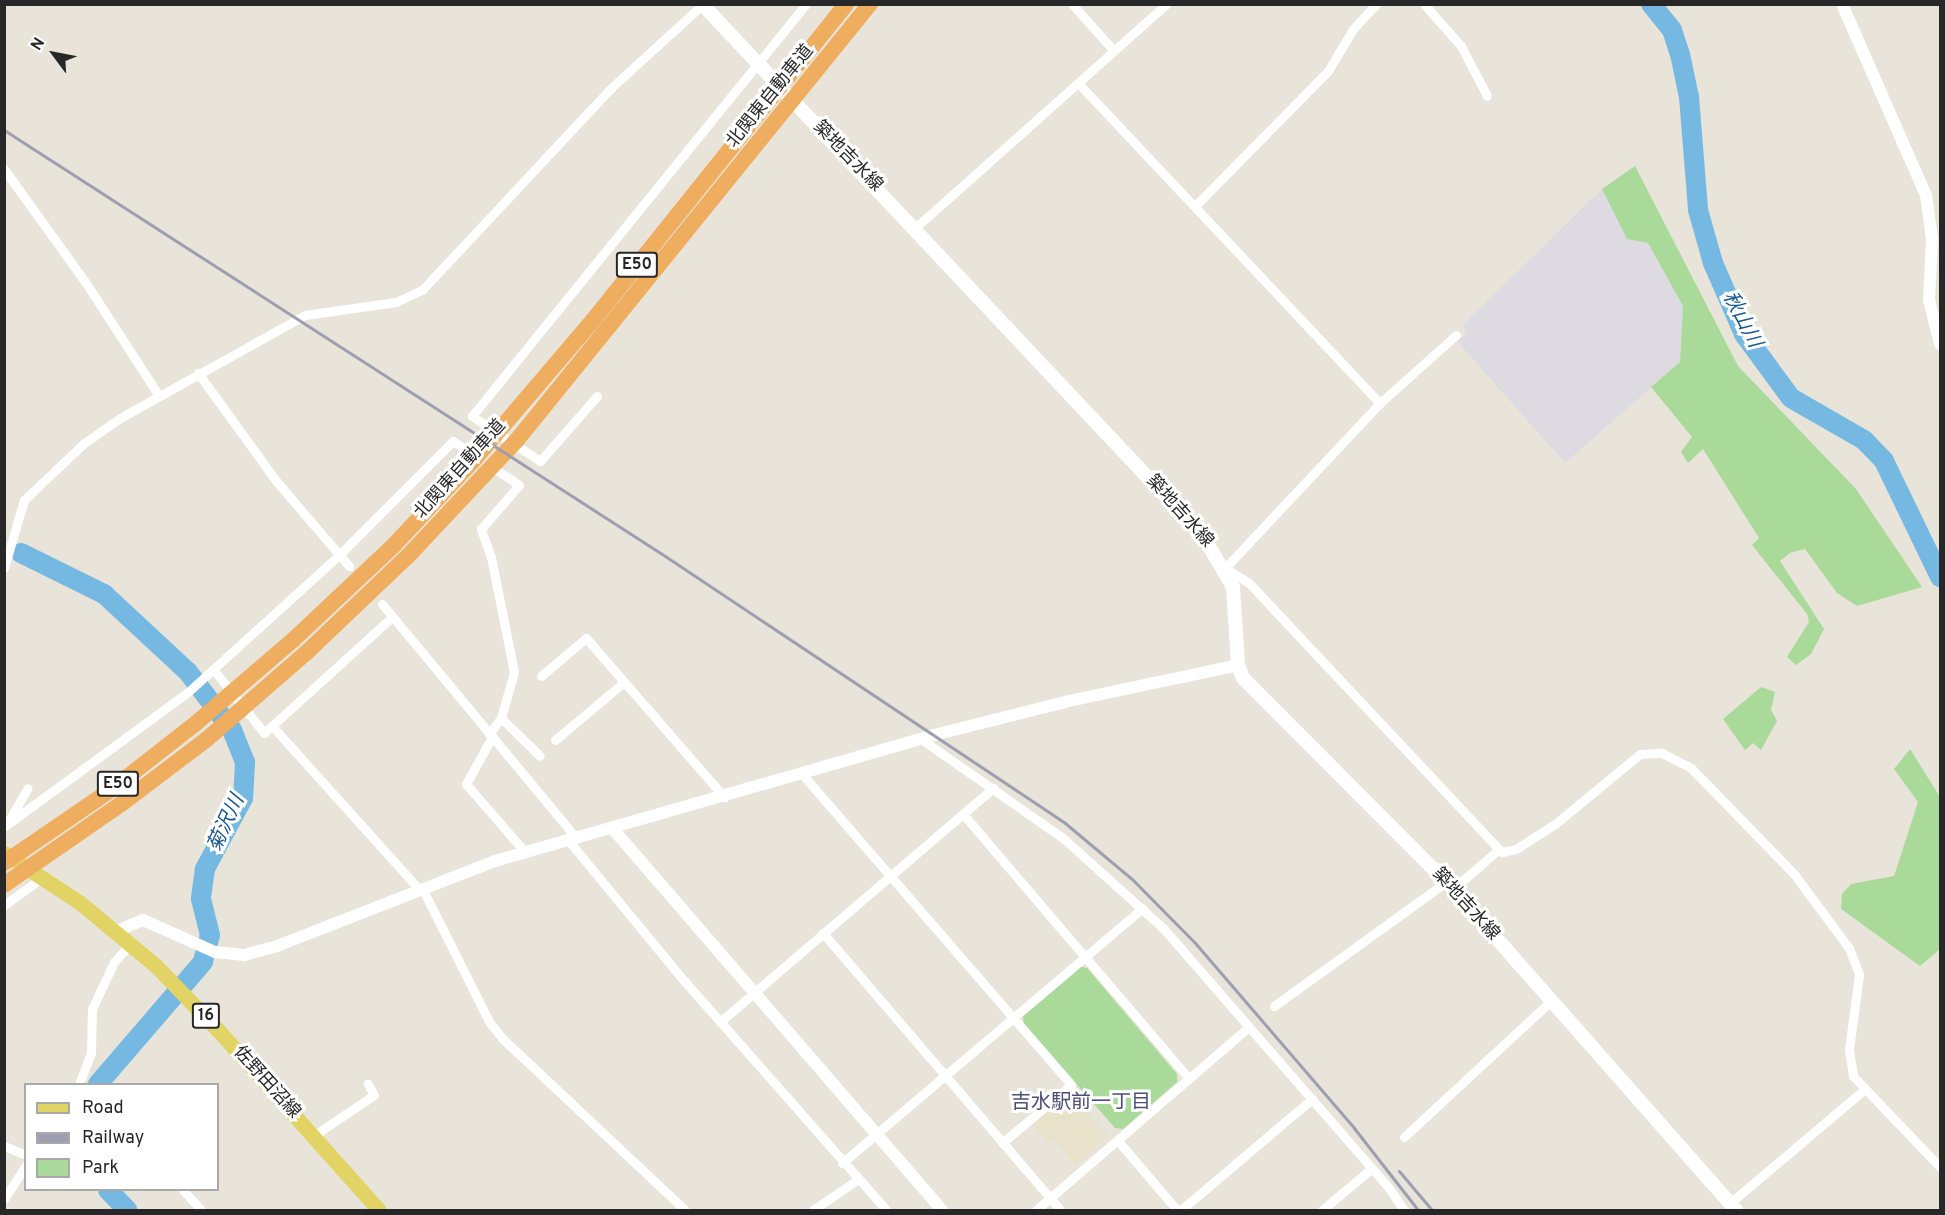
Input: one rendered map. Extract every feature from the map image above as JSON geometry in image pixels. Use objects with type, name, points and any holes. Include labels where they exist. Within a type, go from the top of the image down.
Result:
[{"type":"highway","name":"北関東自動車道","points":[[4,863],[39,841],[195,724],[350,588],[501,430],[846,4]]},
{"type":"highway","name":"北関東自動車道","points":[[4,885],[57,851],[207,739],[366,598],[517,440],[870,4]]},
{"type":"main road","name":"築地吉水線","points":[[702,5],[1192,524],[1224,568],[1236,599],[1238,665],[1247,683],[1449,886],[1733,1207]]},
{"type":"main road","name":"佐野田沼線","points":[[4,853],[44,877],[131,943],[210,1021],[379,1210]]},
{"type":"street","points":[[597,396],[540,461],[472,416],[759,65],[806,4]]},
{"type":"street","points":[[1072,4],[1114,51]]},
{"type":"street","points":[[915,228],[1166,4]]},
{"type":"street","points":[[1195,206],[1328,71],[1353,29],[1376,4]]},
{"type":"street","points":[[1424,4],[1461,46],[1487,96]]},
{"type":"street","points":[[1842,4],[1926,195],[1941,344]]},
{"type":"street","points":[[4,568],[10,561],[24,500],[83,444],[198,373],[311,313],[396,302],[423,290],[611,88],[702,5]]},
{"type":"street","points":[[1079,84],[1380,403]]},
{"type":"street","points":[[4,169],[86,283],[159,396]]},
{"type":"street","points":[[1456,335],[1380,403],[1224,568],[1249,583],[1498,850]]},
{"type":"street","points":[[198,373],[270,473],[349,566]]},
{"type":"street","points":[[5,827],[188,692],[339,555],[453,441],[519,485],[481,529],[491,557],[514,672],[501,718],[466,784],[525,852]]},
{"type":"street","points":[[382,603],[720,1022],[857,1180],[886,1210]]},
{"type":"street","points":[[213,669],[259,730],[264,733],[392,617]]},
{"type":"street","points":[[541,676],[585,638],[724,797]]},
{"type":"street","points":[[117,931],[143,920],[215,952],[244,955],[277,946],[421,888],[525,852],[613,829],[921,739],[1069,701],[1238,665]]},
{"type":"street","points":[[555,740],[624,682]]},
{"type":"street","points":[[501,718],[540,756]]},
{"type":"street","points":[[273,727],[421,888],[490,1023],[504,1040],[685,1210]]},
{"type":"street","points":[[921,739],[1063,838],[1143,908],[1372,1168],[1404,1210]]},
{"type":"street","points":[[1274,1006],[1498,850],[1516,849],[1555,824],[1640,754],[1662,753],[1680,759],[1739,814],[1794,874],[1858,963],[1849,1050],[1853,1076],[1941,1167]]},
{"type":"street","points":[[802,774],[891,874],[1071,1085],[1002,1143]]},
{"type":"street","points":[[5,827],[28,788]]},
{"type":"street","points":[[720,1022],[993,788]]},
{"type":"street","points":[[963,814],[1083,958],[1189,1079]]},
{"type":"street","points":[[613,829],[942,1210]]},
{"type":"street","points":[[4,905],[44,877]]},
{"type":"street","points":[[842,1163],[1143,908]]},
{"type":"street","points":[[823,933],[1060,1210]]},
{"type":"street","points":[[79,1083],[90,1052],[92,1009],[114,962],[131,943]]},
{"type":"street","points":[[1404,1137],[1551,1001]]},
{"type":"street","points":[[1036,1210],[1250,1027]]},
{"type":"street","points":[[313,1136],[374,1095],[368,1084]]},
{"type":"street","points":[[1733,1207],[1864,1089]]},
{"type":"street","points":[[1118,1141],[1179,1210],[1312,1099]]},
{"type":"street","points":[[4,1146],[24,1154]]},
{"type":"street","points":[[4,1199],[24,1168]]},
{"type":"street","points":[[1322,1210],[1372,1168]]},
{"type":"street","points":[[813,1210],[857,1180]]},
{"type":"street","points":[[184,1191],[201,1210]]},
{"type":"shaded area","points":[[1602,189],[1627,239],[1648,243],[1683,306],[1680,362],[1565,463],[1457,341],[1466,334],[1463,325]]},
{"type":"shaded area","points":[[1066,1094],[1107,1135],[1077,1166],[1054,1140],[1049,1143],[1032,1123]]},
{"type":"green space","points":[[1635,166],[1738,366],[1856,489],[1922,587],[1857,606],[1837,593],[1805,549],[1790,553],[1780,561],[1824,629],[1811,654],[1796,665],[1787,657],[1809,622],[1807,614],[1752,545],[1759,538],[1703,449],[1688,463],[1681,452],[1692,437],[1651,387],[1680,362],[1683,306],[1648,243],[1627,239],[1602,189]]},
{"type":"green space","points":[[1761,687],[1775,692],[1771,710],[1777,721],[1761,750],[1753,743],[1745,750],[1723,719]]},
{"type":"green space","points":[[1910,749],[1940,797],[1940,949],[1920,966],[1841,909],[1842,894],[1851,884],[1894,876],[1918,802],[1894,769]]},
{"type":"green space","points":[[1081,967],[1087,968],[1177,1074],[1177,1082],[1123,1129],[1115,1128],[1024,1024],[1023,1016]]},
{"type":"waterway","name":"秋山川","points":[[1651,4],[1672,30],[1680,54],[1689,97],[1698,210],[1713,263],[1744,334],[1791,398],[1864,440],[1884,461],[1940,577]]},
{"type":"waterway","name":"菊沢川","points":[[21,553],[104,594],[188,672],[232,730],[245,762],[243,798],[205,869],[201,899],[210,935],[203,962],[99,1083]]},
{"type":"waterway","name":"菊沢川","points":[[109,1191],[127,1210]]},
{"type":"railway","points":[[4,130],[665,556],[1065,823],[1132,879],[1196,944],[1354,1128],[1418,1210]]},
{"type":"railway","points":[[1399,1171],[1432,1210]]},
{"type":"district","name":"吉水駅前一丁目","points":[[1081,1103]]}]
